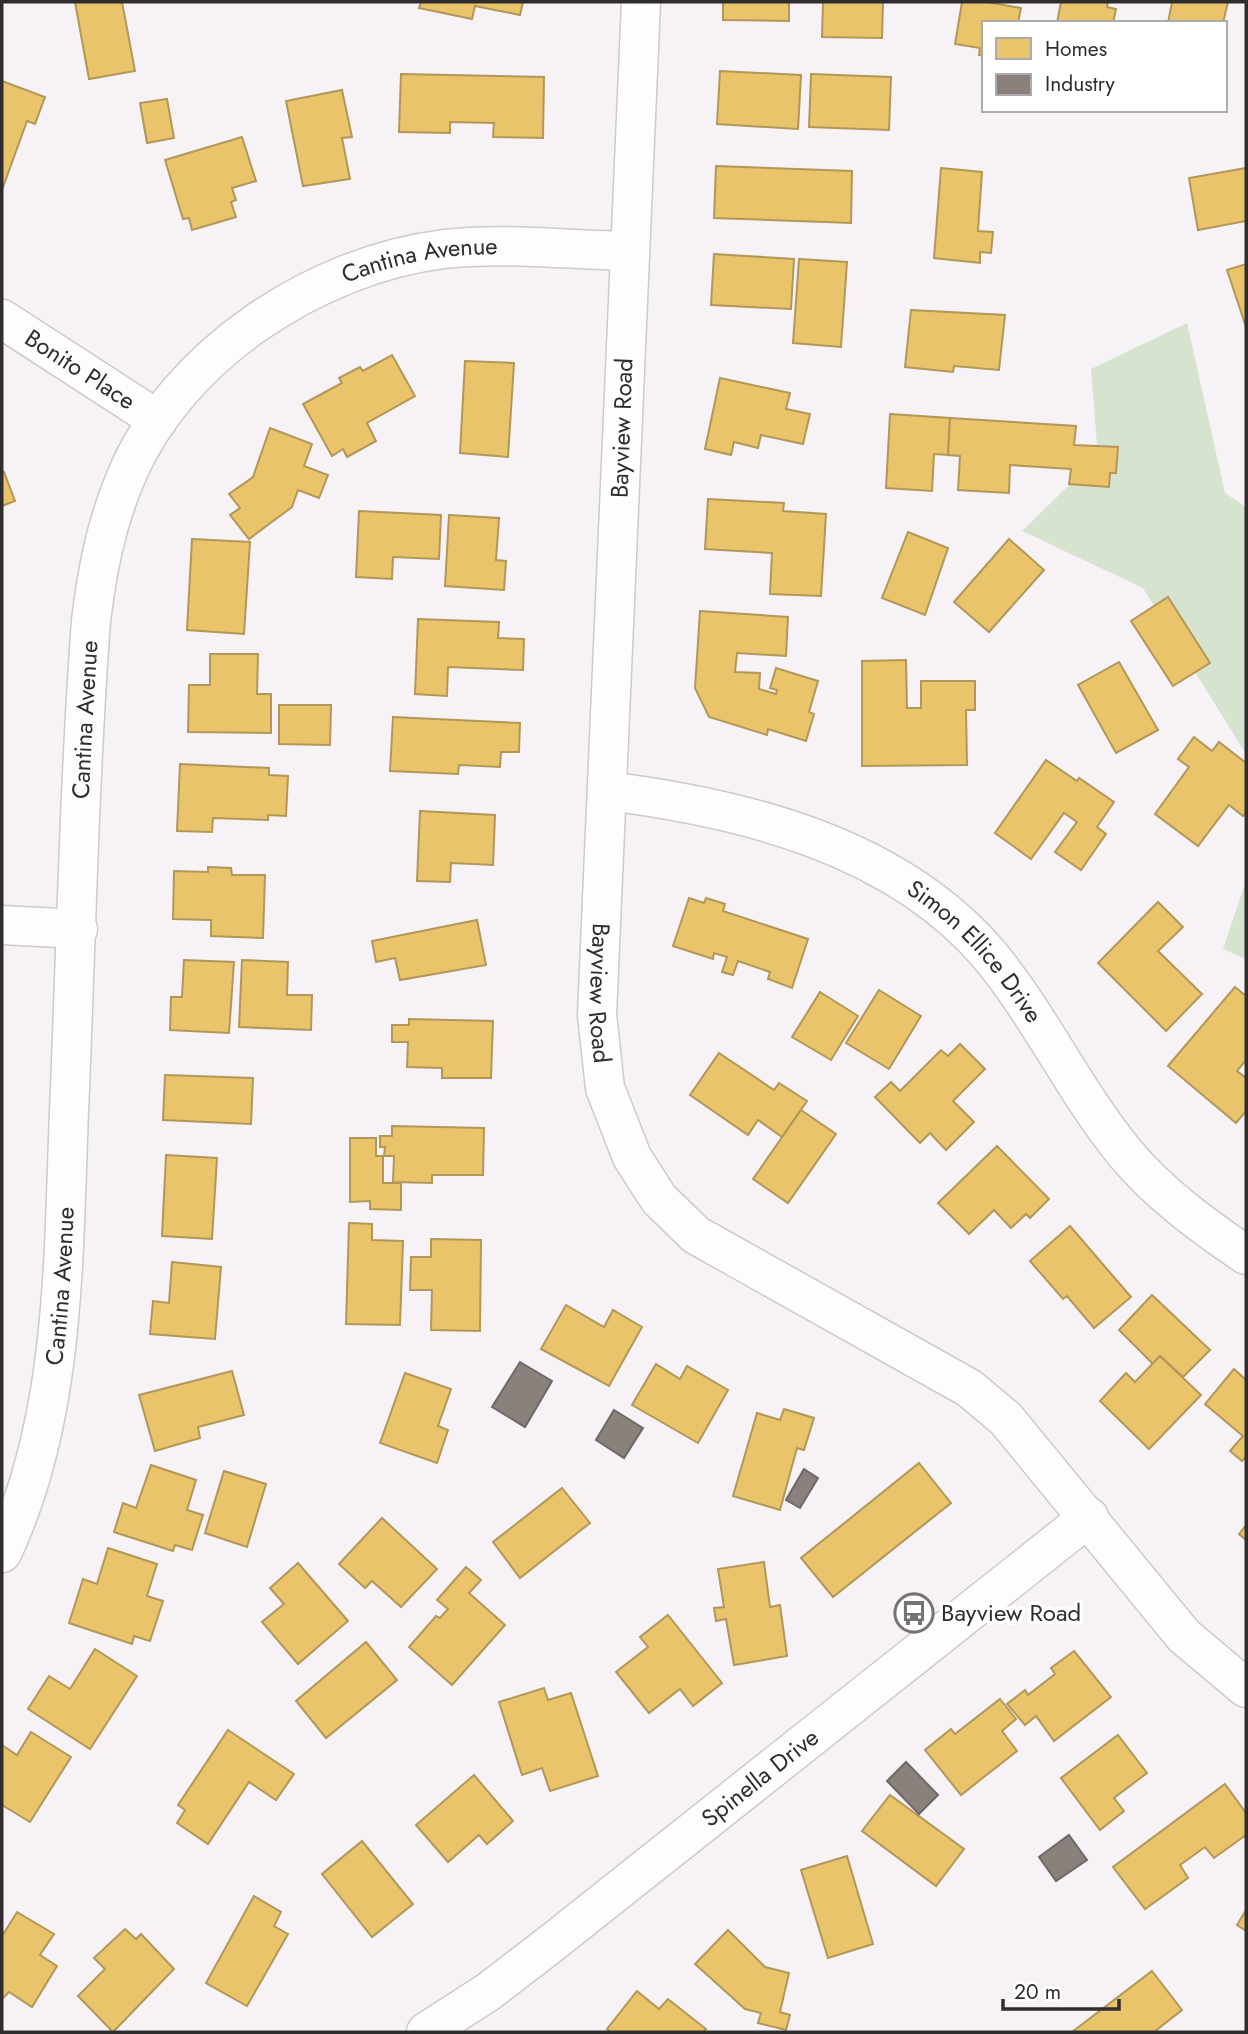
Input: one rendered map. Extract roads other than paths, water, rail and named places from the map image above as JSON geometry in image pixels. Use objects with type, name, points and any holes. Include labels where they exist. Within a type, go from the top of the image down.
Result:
[{"type":"street","name":"Bayview Road","points":[[641,2],[597,1015],[605,1088],[632,1157],[659,1199],[696,1235],[969,1388],[1006,1419],[1184,1636],[1246,1688]]},
{"type":"street","name":"Cantina Avenue","points":[[2,1553],[26,1486],[53,1376],[64,1240],[87,681],[97,573],[109,524],[127,475],[158,420],[228,345],[293,299],[330,280],[378,263],[444,249],[629,251]]},
{"type":"street","name":"Bonito Place","points":[[2,319],[158,420]]},
{"type":"street","name":"Simon Ellice Drive","points":[[607,791],[715,808],[766,822],[845,852],[894,875],[929,899],[990,956],[1125,1153],[1173,1200],[1246,1255]]},
{"type":"street","points":[[2,925],[78,929]]},
{"type":"street","name":"Spinella Drive","points":[[426,2032],[488,1992],[548,1947],[1089,1517]]},
{"type":"place","name":"Bayview Road","points":[[914,1613]]}]
